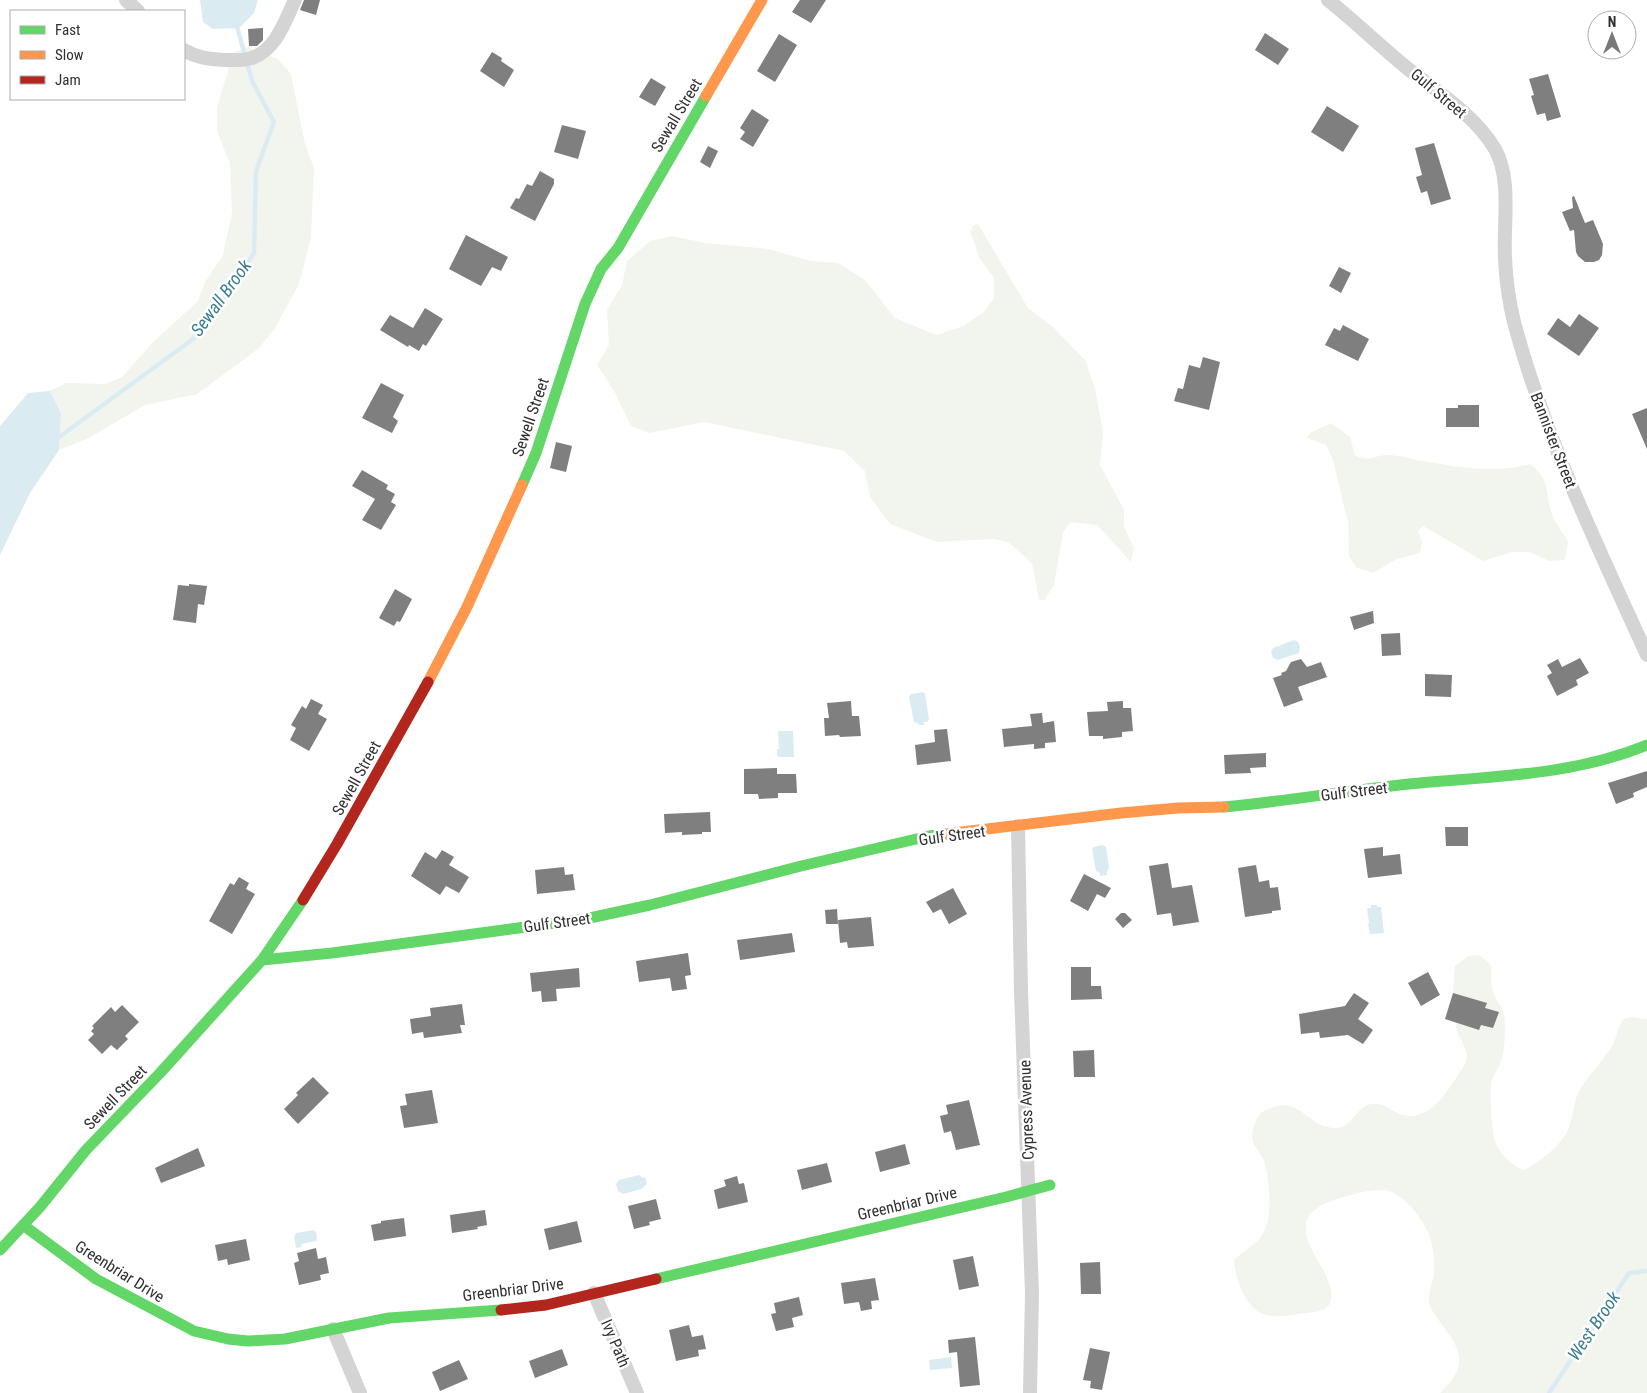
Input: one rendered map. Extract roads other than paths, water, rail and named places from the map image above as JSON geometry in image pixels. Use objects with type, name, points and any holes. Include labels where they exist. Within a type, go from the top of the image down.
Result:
[{"type":"street","points":[[126,0],[137,10]]},
{"type":"street","points":[[185,51],[195,56],[246,59],[268,49],[295,0]]},
{"type":"street","name":"Sewall Street","points":[[618,248],[762,0]]},
{"type":"street","name":"Gulf Street","points":[[1328,0],[1481,129],[1502,163],[1505,196],[1504,212]]},
{"type":"street","name":"Bannister Street","points":[[1504,212],[1508,287],[1514,320],[1524,357],[1554,445],[1647,655]]},
{"type":"street","name":"Sewell Street","points":[[0,1250],[40,1207],[86,1150],[161,1072],[262,960],[300,904],[337,844],[423,693],[467,607],[536,454],[585,304],[600,269],[618,248]]},
{"type":"street","name":"Gulf Street","points":[[262,960],[332,953],[585,919],[657,904],[801,866],[930,836],[1121,813],[1254,804],[1420,783],[1548,772],[1623,755],[1647,745]]},
{"type":"street","name":"Cypress Avenue","points":[[1018,826],[1021,992],[1032,1293],[1030,1393]]},
{"type":"street","name":"Greenbriar Drive","points":[[23,1225],[96,1279],[172,1321],[194,1331],[228,1339],[248,1341],[285,1339],[389,1318],[492,1311],[546,1305],[1050,1185]]},
{"type":"street","name":"Ivy Path","points":[[594,1293],[637,1393]]},
{"type":"street","points":[[332,1329],[360,1393]]},
{"type":"waterway","name":"Sewall Brook","points":[[55,440],[200,334],[254,253],[256,171],[274,122],[252,81],[236,23]]},
{"type":"waterway","name":"West Brook","points":[[1549,1393],[1629,1273],[1647,1271]]}]
